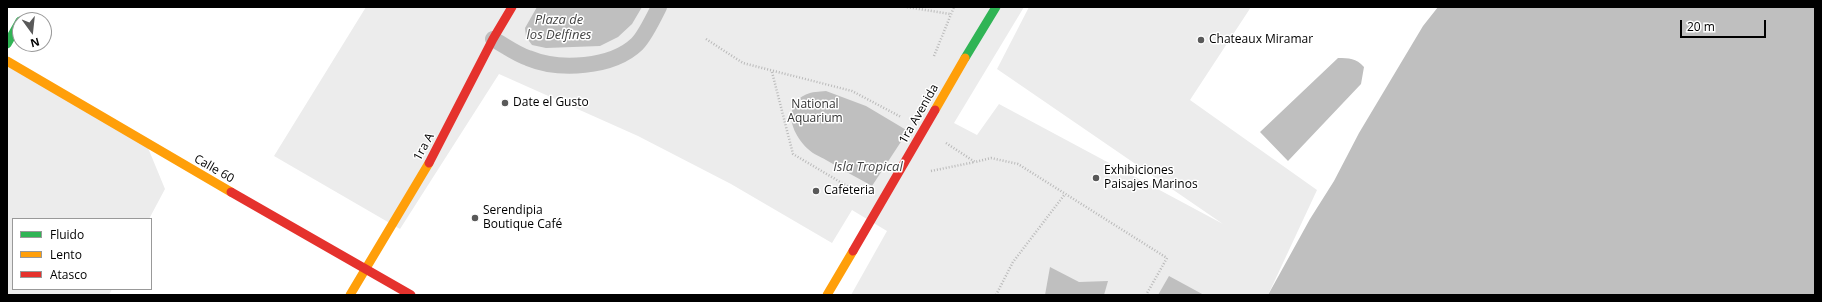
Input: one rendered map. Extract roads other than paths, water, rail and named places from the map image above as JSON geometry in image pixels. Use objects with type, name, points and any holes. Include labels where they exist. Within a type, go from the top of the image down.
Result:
[{"type":"street","name":"1ra A","points":[[350,295],[436,151],[493,39],[512,7]]},
{"type":"street","name":"1ra Avenida","points":[[827,295],[996,7]]},
{"type":"street","points":[[7,44],[12,35]]},
{"type":"street","name":"Calle 60","points":[[7,61],[411,295]]},
{"type":"lane","points":[[493,39],[528,58],[557,65],[586,65],[606,61],[626,52],[638,43],[659,7]]},
{"type":"water","name":"Plaza de los Delfines","points":[[537,7],[642,7],[632,24],[618,37],[600,46],[546,48],[532,45],[526,37],[525,28]]},
{"type":"water","points":[[1438,7],[1815,7],[1815,295],[1268,295],[1310,219],[1334,181],[1359,133],[1423,26]]},
{"type":"water","points":[[1338,58],[1352,59],[1364,67],[1361,84],[1288,161],[1260,132]]},
{"type":"water","name":"Isla Tropical","points":[[826,91],[866,106],[908,131],[872,186],[812,152],[801,141],[794,130],[791,119],[793,108],[799,99],[806,94]]},
{"type":"water","points":[[1050,267],[1079,282],[1108,281],[1104,295],[1045,295]]},
{"type":"water","points":[[1169,276],[1204,295],[1158,295]]},
{"type":"place","name":"Chateaux Miramar","points":[[1201,40]]},
{"type":"place","name":"Date el Gusto","points":[[505,103]]},
{"type":"place","name":"Exhibiciones Paisajes Marinos","points":[[1096,178]]},
{"type":"place","name":"Cafeteria","points":[[816,191]]},
{"type":"place","name":"Serendipia Boutique Café","points":[[475,218]]},
{"type":"park label","name":"National Aquarium","points":[[815,112]]}]
